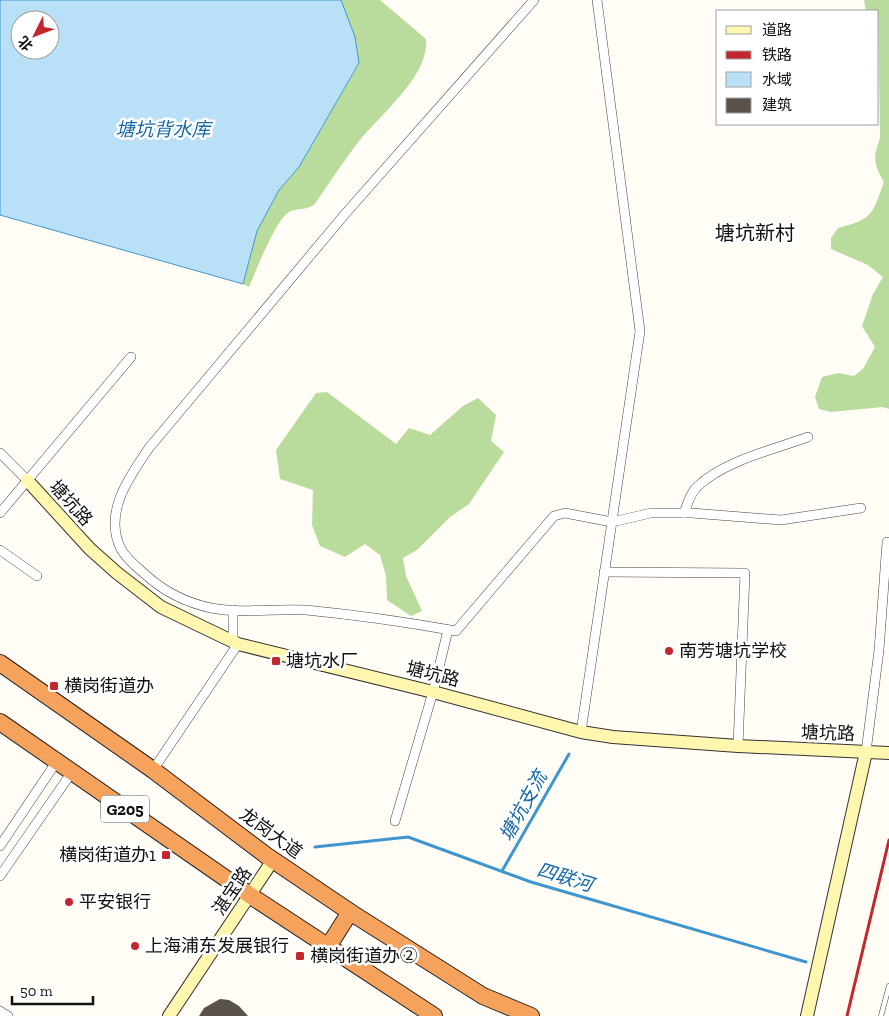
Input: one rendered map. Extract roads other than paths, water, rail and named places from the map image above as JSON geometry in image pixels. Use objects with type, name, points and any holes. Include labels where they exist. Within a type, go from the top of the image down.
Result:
[{"type":"highway","name":"龙岗大道","points":[[0,663],[154,770],[274,860],[350,912],[484,996],[531,1016]]},
{"type":"highway","name":"G205","points":[[0,722],[250,895],[434,1016]]},
{"type":"highway","points":[[328,947],[350,912]]},
{"type":"street","points":[[534,0],[345,214],[149,448],[126,481],[119,498],[117,534],[121,549],[128,560],[168,592],[211,608],[233,610],[303,610],[376,617],[456,631],[471,616],[554,516],[565,513],[612,522],[651,514],[684,513],[781,520],[861,508]]},
{"type":"street","points":[[581,732],[640,331],[597,0]]},
{"type":"street","points":[[0,513],[131,357]]},
{"type":"street","points":[[684,513],[692,493],[698,485],[730,466],[808,437]]},
{"type":"street","points":[[0,452],[27,480]]},
{"type":"street","name":"塘坑路","points":[[27,480],[90,549],[116,573],[162,608],[235,643],[433,692],[581,732],[613,737],[738,746],[889,753]]},
{"type":"street","points":[[807,1016],[866,752],[879,650],[887,542]]},
{"type":"street","points":[[0,550],[38,576]]},
{"type":"street","points":[[604,572],[745,573],[738,746]]},
{"type":"street","points":[[154,770],[235,643],[233,610]]},
{"type":"street","points":[[395,821],[433,692],[448,630]]},
{"type":"street","points":[[0,846],[57,761]]},
{"type":"street","points":[[0,876],[72,772]]},
{"type":"street","name":"湛宝路","points":[[169,1016],[274,860]]},
{"type":"street","points":[[0,1010],[8,1016]]},
{"type":"lane","points":[[881,1016],[889,986]]},
{"type":"water","name":"塘坑背水库","points":[[0,0],[341,0],[355,37],[359,63],[299,167],[279,190],[257,231],[243,284],[0,215]]},
{"type":"waterway","name":"塘坑支流","points":[[502,871],[569,754]]},
{"type":"waterway","name":"四联河","points":[[315,847],[408,837],[531,882],[806,962]]},
{"type":"railway","points":[[847,1016],[889,840]]},
{"type":"place","name":"南芳塘坑学校","points":[[669,651]]},
{"type":"place","name":"塘坑水厂","points":[[276,661]]},
{"type":"place","name":"横岗街道办","points":[[54,686]]},
{"type":"place","name":"横岗街道办1","points":[[166,855]]},
{"type":"place","name":"平安银行","points":[[69,902]]},
{"type":"place","name":"上海浦东发展银行","points":[[135,946]]},
{"type":"place","name":"横岗街道办②","points":[[300,956]]},
{"type":"district","name":"塘坑新村","points":[[755,233]]}]
